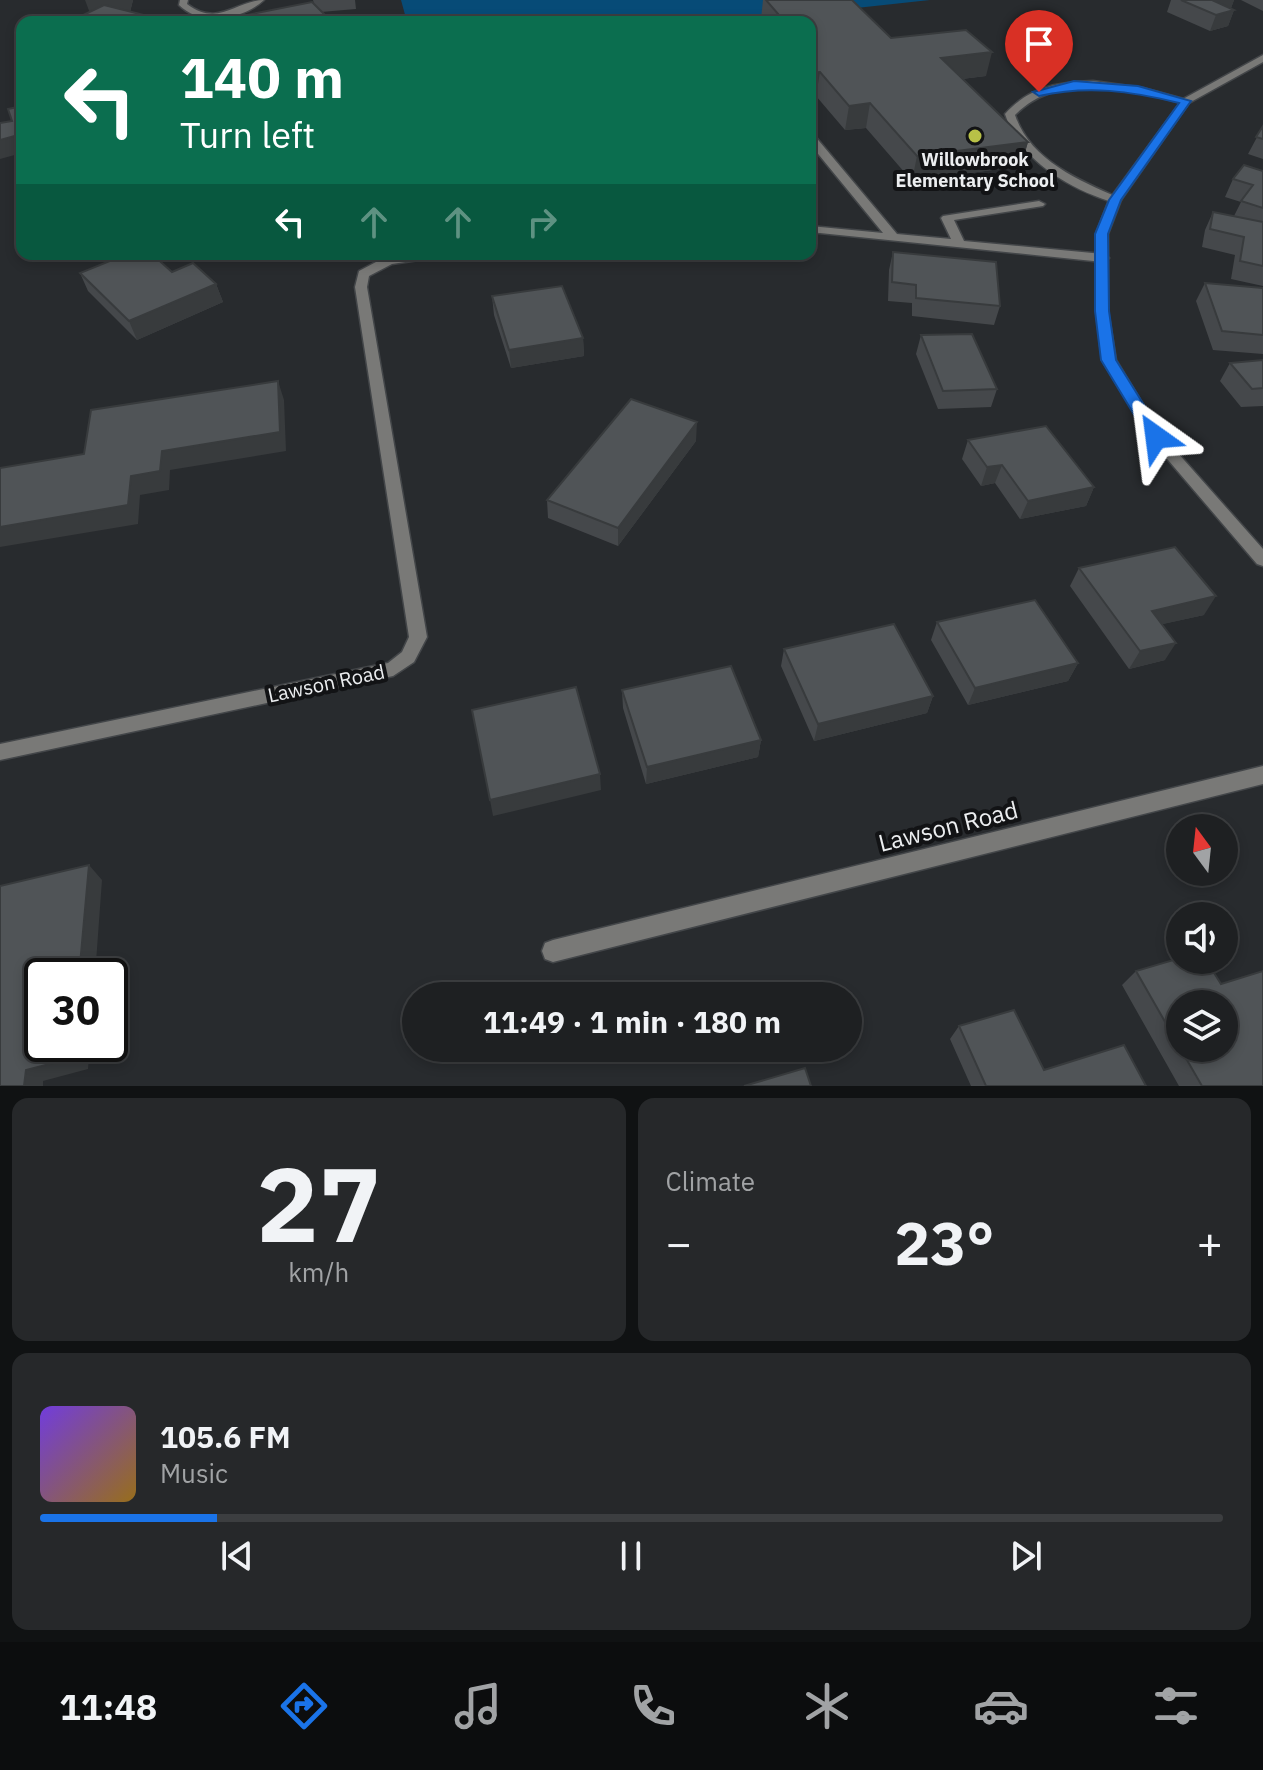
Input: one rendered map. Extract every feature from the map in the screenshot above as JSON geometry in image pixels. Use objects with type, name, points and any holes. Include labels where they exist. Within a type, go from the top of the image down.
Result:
[{"type":"street","points":[[184,0],[186,9],[216,15],[242,11],[260,0]]},
{"type":"street","points":[[1263,58],[1186,101],[1115,200],[1102,234],[1102,311],[1109,360],[1156,437],[1263,560]]},
{"type":"street","points":[[1115,200],[1065,178],[1032,148],[1011,122],[1015,107],[1039,92],[1074,85],[1120,86],[1186,101]]},
{"type":"street","points":[[816,144],[893,237]]},
{"type":"street","points":[[959,243],[947,218],[1039,204]]},
{"type":"street","points":[[816,230],[1103,258]]},
{"type":"street","name":"Lawson Road","points":[[0,752],[393,669],[408,657],[418,637],[361,287],[363,274],[388,260]]},
{"type":"street","name":"Lawson Road","points":[[553,951],[1263,775]]},
{"type":"shaded area","points":[[401,0],[930,0],[782,16],[405,16]]},
{"type":"building","points":[[766,0],[852,0],[891,38],[966,30],[992,52],[941,58],[1028,142],[917,156],[870,103],[849,106],[820,72],[816,72],[816,16],[780,16]]},
{"type":"building","points":[[1181,0],[1220,0],[1214,1],[1234,10],[1216,15]]},
{"type":"building","points":[[312,2],[325,15],[320,16],[242,16]]},
{"type":"building","points":[[104,5],[148,16],[81,16]]},
{"type":"building","points":[[16,107],[16,136],[0,140],[0,123],[12,121],[8,109]]},
{"type":"building","points":[[1263,126],[1263,139],[1256,137]]},
{"type":"building","points":[[1244,165],[1263,171],[1263,208],[1241,201],[1253,185],[1233,179]]},
{"type":"building","points":[[1213,212],[1263,222],[1263,266],[1240,261],[1244,237],[1210,229]]},
{"type":"building","points":[[893,252],[996,262],[1000,306],[916,298],[916,285],[892,282]]},
{"type":"building","points":[[112,260],[159,260],[172,272],[193,263],[216,284],[129,321],[80,273]]},
{"type":"building","points":[[1205,283],[1263,288],[1263,335],[1222,331]]},
{"type":"building","points":[[562,286],[583,338],[509,350],[492,296]]},
{"type":"building","points":[[972,334],[997,389],[943,391],[921,335]]},
{"type":"building","points":[[1263,360],[1263,388],[1252,389],[1230,363]]},
{"type":"building","points":[[278,381],[280,432],[162,451],[160,471],[131,476],[128,505],[0,527],[0,468],[84,454],[91,410]]},
{"type":"building","points":[[631,399],[697,422],[618,528],[547,500]]},
{"type":"building","points":[[1046,426],[1094,487],[1028,501],[1002,465],[987,467],[968,440]]},
{"type":"building","points":[[1175,547],[1216,596],[1152,611],[1176,643],[1140,651],[1079,568]]},
{"type":"building","points":[[1035,600],[1078,663],[975,688],[937,622]]},
{"type":"building","points":[[894,624],[933,696],[818,724],[784,649]]},
{"type":"building","points":[[731,666],[761,740],[647,767],[622,690]]},
{"type":"building","points":[[576,687],[600,774],[490,800],[472,710]]},
{"type":"building","points":[[89,865],[81,958],[24,958],[24,1062],[57,1062],[26,1070],[24,1086],[0,1086],[0,886]]},
{"type":"building","points":[[1166,962],[1166,974],[1215,974],[1221,984],[1263,971],[1263,1086],[1202,1086],[1188,1062],[1238,1062],[1238,990],[1166,990],[1166,1024],[1136,971]]},
{"type":"building","points":[[1014,1010],[1044,1070],[1124,1045],[1146,1086],[986,1086],[959,1026]]},
{"type":"building","points":[[805,1068],[811,1086],[744,1086]]},
{"type":"place","name":"Willowbrook Elementary School","points":[[975,136]]},
{"type":"route","points":[[1039,92],[1074,85],[1120,86],[1186,101],[1115,200],[1102,234],[1102,311],[1109,360],[1156,437]]}]
